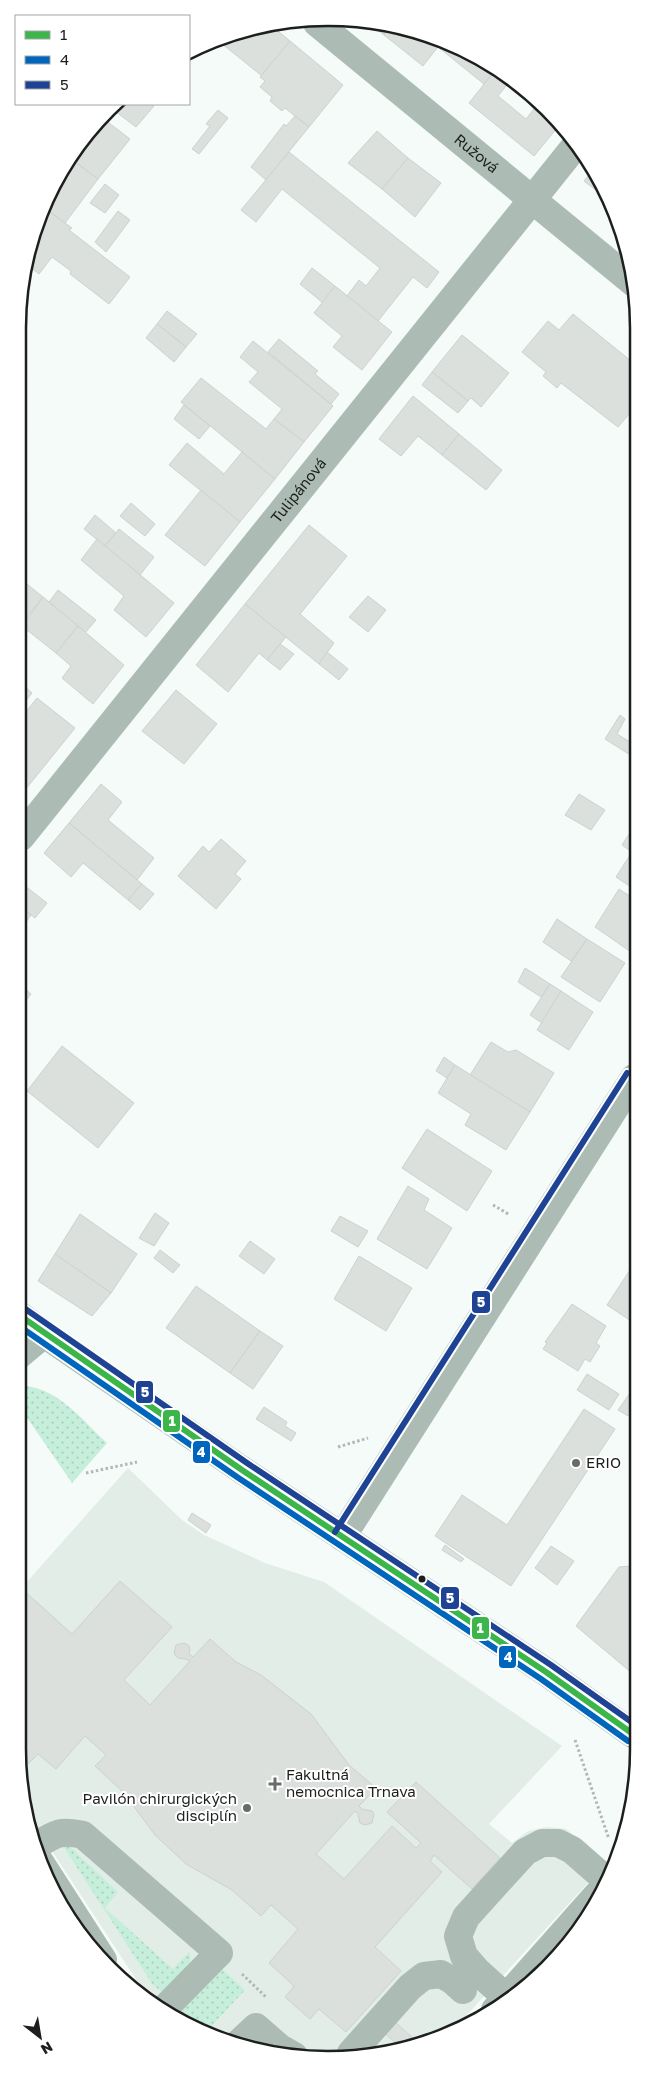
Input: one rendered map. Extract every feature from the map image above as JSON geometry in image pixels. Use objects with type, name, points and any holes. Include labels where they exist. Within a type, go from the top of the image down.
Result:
[{"type":"street","name":"Ružová","points":[[320,26],[625,276]]},
{"type":"street","name":"Tulipánová","points":[[26,832],[572,151]]},
{"type":"street","points":[[342,1537],[630,1084]]},
{"type":"street","points":[[26,1320],[44,1334],[342,1537],[554,1677],[630,1732]]},
{"type":"street","points":[[26,1349],[44,1334]]},
{"type":"street","points":[[41,1842],[50,1836],[66,1831],[83,1835],[220,1953],[168,2005]]},
{"type":"street","points":[[507,1992],[476,1971],[464,1956],[458,1936],[466,1917],[525,1852],[542,1843],[558,1843],[572,1850],[602,1876]]},
{"type":"street","points":[[534,1969],[559,1943]]},
{"type":"street","points":[[354,2049],[410,1987],[424,1976],[441,1974],[463,1990]]},
{"type":"street","points":[[244,2038],[256,2027],[278,2046]]},
{"type":"path","points":[[493,1205],[512,1216]]},
{"type":"path","points":[[338,1447],[370,1438]]},
{"type":"path","points":[[86,1473],[137,1462]]},
{"type":"path","points":[[575,1740],[611,1847]]},
{"type":"shaded area","name":"Fakultná nemocnica Trnava","points":[[128,1468],[182,1520],[204,1535],[265,1563],[324,1582],[562,1746],[489,1824],[512,1843],[528,1831],[547,1827],[566,1829],[607,1862],[464,2019],[425,2035],[367,2048],[328,2051],[308,2050],[269,2045],[231,2035],[195,2020],[160,2000],[139,1984],[38,1829],[29,1788],[26,1749],[26,1583]]},
{"type":"green space","points":[[26,1386],[38,1389],[60,1400],[80,1416],[107,1443],[72,1483],[26,1416]]},
{"type":"green space","points":[[67,1844],[118,1892],[105,1908],[173,1969],[189,1952],[190,1964],[165,1991],[162,1992],[153,1985],[63,1846]]},
{"type":"green space","points":[[221,1968],[245,1990],[211,2027],[180,2012]]},
{"type":"building","points":[[277,31],[290,41],[262,76],[223,45]]},
{"type":"building","points":[[387,32],[438,47],[423,66],[384,35]]},
{"type":"building","points":[[290,41],[343,85],[309,127],[285,108],[282,111],[270,101],[272,97],[260,87],[265,81],[260,77]]},
{"type":"building","points":[[438,47],[461,57],[492,74],[484,84]]},
{"type":"building","points":[[492,74],[507,85],[498,96],[526,119],[534,108],[556,130],[534,156],[469,103]]},
{"type":"building","points":[[125,105],[154,106],[136,127],[117,113]]},
{"type":"building","points":[[218,110],[228,118],[199,154],[192,149],[210,126],[206,124]]},
{"type":"building","points":[[295,116],[309,127],[266,180],[251,167],[284,124],[286,126]]},
{"type":"building","points":[[108,122],[130,139],[98,179],[76,162]]},
{"type":"building","points":[[377,131],[408,158],[382,189],[348,163]]},
{"type":"building","points":[[289,152],[439,272],[427,288],[413,277],[378,321],[347,296],[359,280],[366,286],[380,268],[282,189],[256,222],[241,210]]},
{"type":"building","points":[[408,158],[441,183],[415,217],[382,189]]},
{"type":"building","points":[[76,162],[98,179],[65,223],[50,212]]},
{"type":"building","points":[[588,176],[597,191],[584,181]]},
{"type":"building","points":[[105,184],[119,195],[105,213],[90,203]]},
{"type":"building","points":[[118,211],[130,220],[106,252],[95,242]]},
{"type":"building","points":[[50,212],[72,228],[69,230],[130,277],[109,304],[70,274],[71,271],[52,257],[39,274],[32,269],[42,231]]},
{"type":"building","points":[[312,268],[335,286],[323,303],[300,284]]},
{"type":"building","points":[[335,286],[392,332],[362,370],[333,347],[342,336],[314,313]]},
{"type":"building","points":[[167,311],[197,334],[186,347],[157,324]]},
{"type":"building","points":[[573,314],[630,360],[630,413],[618,427],[561,383],[557,388],[543,376],[546,372],[522,352],[548,321],[559,330]]},
{"type":"building","points":[[157,324],[186,347],[174,362],[146,338]]},
{"type":"building","points":[[462,335],[509,373],[481,407],[471,398],[468,401],[432,372]]},
{"type":"building","points":[[279,339],[318,371],[315,374],[339,394],[331,404],[268,352]]},
{"type":"building","points":[[253,341],[333,406],[304,442],[274,419],[282,409],[249,382],[258,372],[240,357]]},
{"type":"building","points":[[432,372],[468,401],[458,413],[422,385]]},
{"type":"building","points":[[201,378],[266,429],[274,419],[304,442],[275,479],[181,402]]},
{"type":"building","points":[[413,396],[459,434],[442,455],[418,436],[401,456],[379,439]]},
{"type":"building","points":[[184,405],[210,426],[199,439],[174,419]]},
{"type":"building","points":[[459,434],[502,470],[486,490],[442,455]]},
{"type":"building","points":[[187,443],[224,474],[242,452],[275,479],[240,522],[169,465]]},
{"type":"building","points":[[201,490],[240,522],[205,566],[165,535]]},
{"type":"building","points":[[131,503],[155,524],[145,536],[120,516]]},
{"type":"building","points":[[95,515],[116,533],[105,546],[84,529]]},
{"type":"building","points":[[309,525],[347,556],[300,614],[334,643],[319,664],[245,604]]},
{"type":"building","points":[[119,529],[154,557],[140,575],[105,546]]},
{"type":"building","points":[[97,539],[174,603],[146,637],[114,610],[124,596],[81,560]]},
{"type":"building","points":[[26,583],[43,597],[26,618]]},
{"type":"building","points":[[58,590],[96,620],[85,633],[49,602]]},
{"type":"building","points":[[368,596],[386,610],[368,632],[349,617]]},
{"type":"building","points":[[43,597],[78,626],[56,653],[26,629],[26,620]]},
{"type":"building","points":[[245,604],[286,637],[267,660],[259,653],[228,692],[196,665]]},
{"type":"building","points":[[78,626],[124,665],[93,704],[62,678],[71,666],[56,653]]},
{"type":"building","points":[[280,644],[294,654],[280,670],[267,660]]},
{"type":"building","points":[[327,652],[348,669],[339,680],[319,664]]},
{"type":"building","points":[[26,688],[32,693],[26,701]]},
{"type":"building","points":[[176,690],[217,724],[184,764],[142,731]]},
{"type":"building","points":[[37,698],[75,728],[26,789],[26,712]]},
{"type":"building","points":[[620,715],[625,719],[617,734],[630,742],[630,755],[605,739]]},
{"type":"building","points":[[101,784],[122,802],[108,820],[154,858],[137,880],[69,823]]},
{"type":"building","points":[[579,794],[605,810],[591,830],[565,815]]},
{"type":"building","points":[[69,823],[142,884],[128,900],[83,863],[71,877],[44,853]]},
{"type":"building","points":[[630,833],[630,851],[622,845]]},
{"type":"building","points":[[221,839],[246,861],[235,874],[241,879],[216,909],[178,876],[203,846],[209,852]]},
{"type":"building","points":[[630,855],[630,886],[616,877]]},
{"type":"building","points":[[142,884],[154,894],[140,910],[128,900]]},
{"type":"building","points":[[26,887],[47,903],[35,918],[26,911]]},
{"type":"building","points":[[619,889],[630,896],[630,951],[595,927]]},
{"type":"building","points":[[26,911],[31,915],[26,922]]},
{"type":"building","points":[[557,919],[587,939],[571,961],[543,942]]},
{"type":"building","points":[[587,939],[625,963],[600,1002],[561,977]]},
{"type":"building","points":[[525,968],[550,984],[541,997],[518,982]]},
{"type":"building","points":[[550,984],[561,991],[542,1023],[530,1015]]},
{"type":"building","points":[[26,990],[31,994],[26,1000]]},
{"type":"building","points":[[561,991],[593,1012],[569,1050],[537,1030]]},
{"type":"building","points":[[491,1042],[508,1052],[516,1050],[554,1073],[530,1112],[470,1075]]},
{"type":"building","points":[[62,1046],[134,1103],[98,1148],[27,1091]]},
{"type":"building","points":[[444,1057],[455,1065],[447,1078],[436,1071]]},
{"type":"building","points":[[455,1065],[530,1112],[506,1150],[465,1125],[471,1114],[438,1093]]},
{"type":"building","points":[[427,1129],[492,1171],[467,1211],[402,1168]]},
{"type":"building","points":[[408,1186],[429,1199],[424,1210],[452,1228],[427,1269],[377,1239]]},
{"type":"building","points":[[155,1213],[169,1223],[154,1246],[139,1238]]},
{"type":"building","points":[[80,1214],[137,1254],[111,1293],[55,1254]]},
{"type":"building","points":[[340,1216],[368,1231],[358,1247],[331,1231]]},
{"type":"building","points":[[250,1241],[275,1259],[264,1274],[239,1256]]},
{"type":"building","points":[[160,1250],[180,1265],[173,1273],[154,1258]]},
{"type":"building","points":[[55,1254],[111,1293],[92,1316],[38,1281]]},
{"type":"building","points":[[359,1256],[412,1288],[386,1331],[334,1299]]},
{"type":"building","points":[[630,1270],[630,1320],[607,1305]]},
{"type":"building","points":[[196,1286],[260,1331],[230,1373],[166,1328]]},
{"type":"building","points":[[572,1304],[606,1326],[596,1343],[600,1346],[590,1362],[585,1359],[578,1371],[543,1349],[547,1343],[545,1342]]},
{"type":"building","points":[[260,1331],[283,1346],[253,1389],[230,1373]]},
{"type":"building","points":[[587,1374],[619,1394],[609,1410],[577,1390]]},
{"type":"building","points":[[630,1393],[630,1413],[628,1416],[618,1410]]},
{"type":"building","points":[[264,1407],[287,1422],[285,1426],[296,1433],[291,1441],[256,1419]]},
{"type":"building","points":[[584,1409],[615,1429],[511,1586],[435,1536],[462,1495],[507,1525]]},
{"type":"building","points":[[192,1513],[211,1525],[206,1533],[188,1520]]},
{"type":"building","points":[[445,1545],[464,1559],[461,1562],[442,1550]]},
{"type":"building","points":[[551,1546],[574,1561],[557,1585],[535,1568]]},
{"type":"building","points":[[630,1566],[630,1671],[576,1626],[619,1567]]},
{"type":"building","name":"Pavilón chirurgických disciplín","points":[[120,1581],[172,1627],[124,1680],[150,1705],[190,1661],[178,1658],[174,1654],[176,1645],[184,1643],[188,1645],[190,1648],[189,1654],[193,1657],[210,1639],[236,1662],[261,1675],[311,1714],[349,1765],[376,1788],[359,1806],[362,1809],[372,1811],[374,1814],[372,1823],[365,1825],[360,1823],[358,1814],[355,1811],[316,1854],[344,1879],[392,1826],[416,1848],[421,1843],[387,1812],[416,1782],[500,1858],[472,1889],[434,1855],[430,1861],[442,1872],[375,1947],[401,1971],[346,2032],[319,2009],[310,2019],[285,1997],[294,1986],[269,1963],[298,1929],[271,1905],[261,1916],[232,1890],[186,1864],[155,1835],[124,1793],[95,1766],[106,1755],[85,1736],[56,1769],[38,1754],[27,1765],[26,1592],[72,1634]]},
{"type":"building","points":[[395,2022],[412,2037],[396,2043],[384,2033]]},
{"type":"transit line","name":"5","points":[[335,1532],[627,1073]]},
{"type":"transit line","name":"5","points":[[26,1309],[247,1463],[551,1665],[630,1721]]},
{"type":"transit line","name":"1","points":[[26,1320],[242,1470],[546,1672],[630,1732]]},
{"type":"transit line","name":"4","points":[[26,1331],[237,1477],[541,1679],[628,1741]]},
{"type":"place","name":"ERIO","points":[[576,1463]]},
{"type":"place","name":"Fakultná nemocnica Trnava","points":[[275,1784]]},
{"type":"place","name":"Pavilón chirurgických disciplín","points":[[247,1808]]}]
